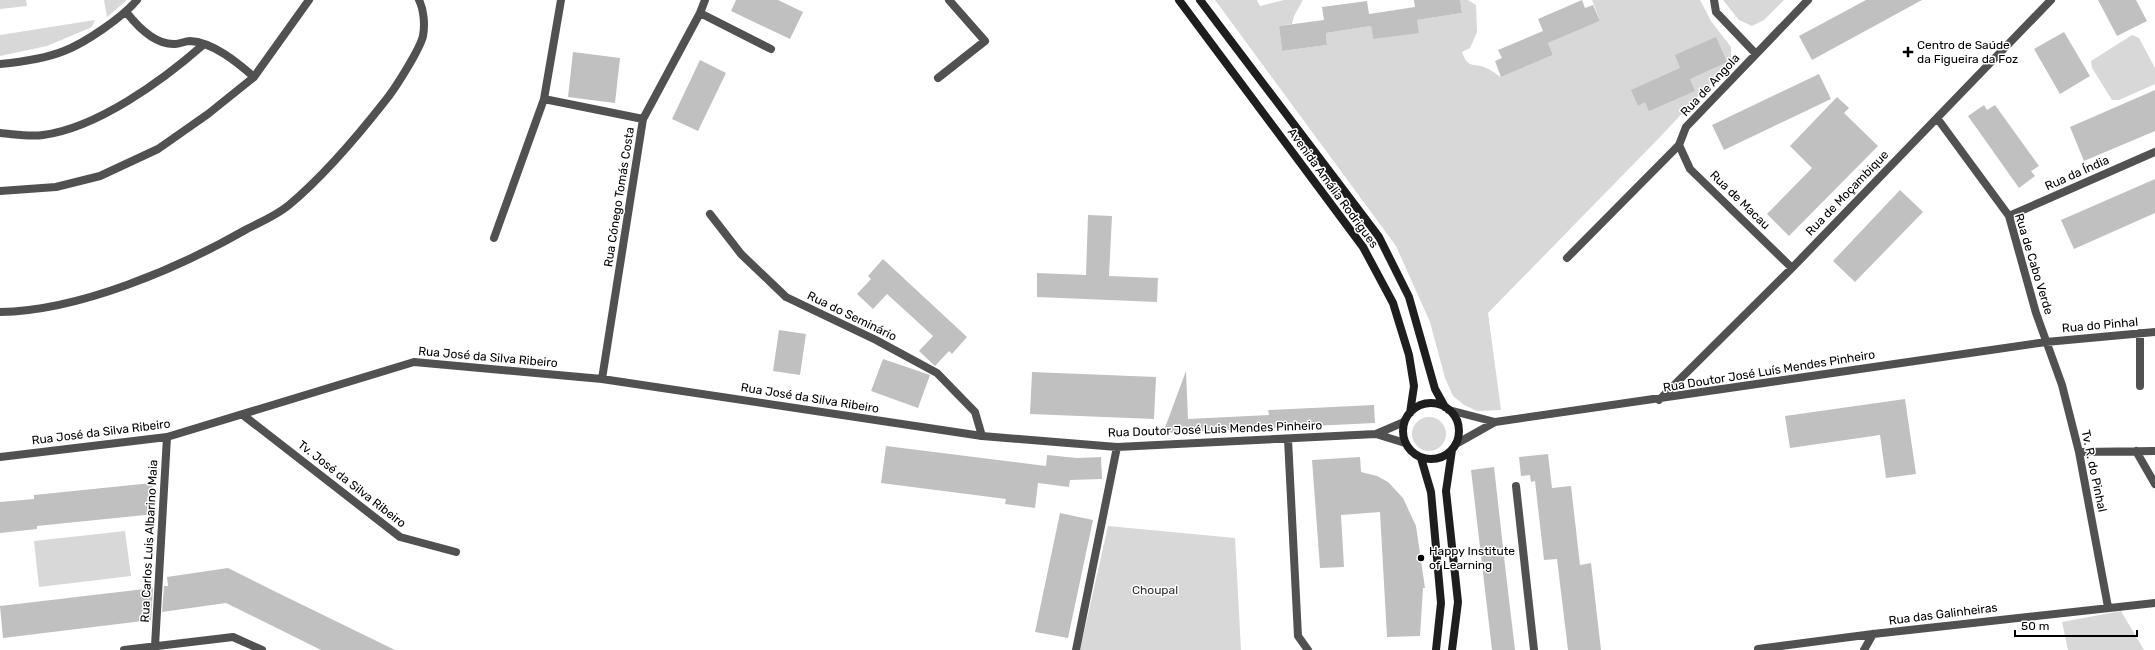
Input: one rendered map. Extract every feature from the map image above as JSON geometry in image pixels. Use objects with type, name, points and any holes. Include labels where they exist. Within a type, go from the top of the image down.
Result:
[{"type":"main road","name":"Avenida Amália Rodrigues","points":[[1179,0],[1363,247],[1393,303],[1409,355],[1414,386],[1410,413]]},
{"type":"main road","name":"Avenida Amália Rodrigues","points":[[1200,0],[1379,237],[1409,297],[1435,389],[1444,407]]},
{"type":"main road","points":[[1452,650],[1458,602],[1446,491],[1458,426],[1444,407],[1423,404],[1410,413],[1404,422],[1403,436],[1405,443],[1410,450],[1421,458],[1438,458],[1454,447]]},
{"type":"main road","points":[[1421,458],[1431,492],[1441,603],[1436,650]]},
{"type":"street","points":[[0,64],[24,62],[64,51],[127,13],[137,0]]},
{"type":"street","points":[[0,191],[56,187],[100,176],[158,149],[208,114],[254,77],[309,0]]},
{"type":"street","points":[[0,312],[24,312],[104,294],[208,251],[288,206],[327,170],[361,131],[396,87],[423,36],[423,8],[419,0]]},
{"type":"street","points":[[494,238],[544,99],[561,0]]},
{"type":"street","points":[[643,119],[700,13],[705,0]]},
{"type":"street","points":[[938,78],[985,41],[949,0]]},
{"type":"street","points":[[1714,0],[1716,12],[1756,54]]},
{"type":"street","name":"Rua de Angola","points":[[1567,258],[1678,145],[1686,127],[1808,0]]},
{"type":"street","name":"Rua de Moçambique","points":[[1659,400],[1792,268],[2051,0]]},
{"type":"street","points":[[127,13],[150,36],[164,43],[175,44],[190,41],[203,45],[234,59],[254,77]]},
{"type":"street","points":[[700,13],[771,49]]},
{"type":"street","points":[[0,133],[41,136],[69,130],[134,96],[170,74],[203,45]]},
{"type":"street","name":"Rua Cónego Tomás Costa","points":[[544,99],[643,119],[602,379]]},
{"type":"street","name":"Rua de Cabo Verde","points":[[1937,118],[2009,216],[2036,313],[2046,342]]},
{"type":"street","name":"Rua de Macau","points":[[1678,145],[1690,169],[1792,268]]},
{"type":"street","name":"Rua da Índia","points":[[2009,216],[2155,152]]},
{"type":"street","name":"Rua do Seminário","points":[[710,214],[741,254],[786,297],[876,340],[937,373],[975,412],[982,436]]},
{"type":"street","name":"Rua do Pinhal","points":[[2046,342],[2155,332]]},
{"type":"street","points":[[2140,333],[2140,386]]},
{"type":"street","name":"Rua Doutor José Luís Mendes Pinheiro","points":[[1454,447],[1495,422],[1659,400],[2046,342]]},
{"type":"street","name":"Tv. R. do Pinhal","points":[[2046,342],[2062,385],[2079,452],[2108,607]]},
{"type":"street","name":"Rua José da Silva Ribeiro","points":[[0,457],[167,437],[414,362],[602,379],[982,436]]},
{"type":"street","name":"Rua Doutor José Luís Mendes Pinheiro","points":[[1444,407],[1495,422]]},
{"type":"street","name":"Tv. José da Silva Ribeiro","points":[[242,415],[400,538],[456,552]]},
{"type":"street","name":"Rua Doutor José Luis Mendes Pinheiro","points":[[982,436],[1118,447],[1376,434],[1404,422]]},
{"type":"street","name":"Rua Doutor José Luis Mendes Pinheiro","points":[[1376,434],[1405,443]]},
{"type":"street","name":"Rua Carlos Luis Albarino Maia","points":[[154,646],[167,437]]},
{"type":"street","points":[[1288,439],[1298,636],[1308,650]]},
{"type":"street","points":[[1076,650],[1118,447]]},
{"type":"street","points":[[2079,452],[2155,451]]},
{"type":"street","points":[[2136,452],[2155,484]]},
{"type":"street","points":[[1516,486],[1534,650]]},
{"type":"street","name":"Rua das Galinheiras","points":[[1758,649],[1873,634],[2155,603]]},
{"type":"street","points":[[1864,650],[1873,634]]},
{"type":"street","points":[[124,650],[233,637],[262,650]]},
{"type":"green space","points":[[0,0],[26,0],[27,6],[0,9]]},
{"type":"green space","points":[[104,0],[127,0],[107,17]]},
{"type":"green space","points":[[1215,0],[1257,0],[1260,6],[1284,0],[1303,0],[1294,16],[1292,24],[1279,26],[1282,51],[1327,45],[1326,33],[1371,26],[1373,39],[1417,20],[1462,13],[1460,0],[1468,0],[1476,5],[1477,32],[1470,48],[1462,52],[1464,57],[1468,63],[1491,70],[1501,77],[1553,55],[1548,43],[1600,21],[1592,0],[1700,0],[1711,21],[1731,47],[1731,61],[1660,137],[1488,313],[1501,410],[1477,411],[1464,405],[1453,396],[1445,378],[1430,322],[1396,246]]},
{"type":"green space","points":[[1723,0],[1784,0],[1764,20],[1752,26],[1739,20]]},
{"type":"green space","points":[[95,20],[92,27],[47,46],[0,56],[0,35]]},
{"type":"green space","points":[[2132,35],[2139,38],[2155,68],[2155,84],[2119,100],[2112,100],[2092,68],[2091,61]]},
{"type":"green space","points":[[1429,417],[1441,422],[1446,434],[1441,446],[1429,451],[1417,446],[1412,434],[1417,422]]},
{"type":"green space","name":"Choupal","points":[[1108,526],[1235,538],[1241,650],[1080,650]]},
{"type":"green space","points":[[125,531],[131,576],[39,587],[34,541]]},
{"type":"green space","points":[[2121,611],[2144,650],[2068,650],[2062,622]]},
{"type":"building","points":[[736,0],[778,0],[803,12],[790,39],[731,11]]},
{"type":"building","points":[[1414,0],[1460,0],[1462,13],[1417,20],[1419,33],[1373,39],[1371,26],[1326,33],[1327,45],[1282,51],[1279,26],[1324,20],[1322,7],[1367,1],[1369,14],[1415,7]]},
{"type":"building","points":[[1582,0],[1585,8],[1593,5],[1600,21],[1548,43],[1553,55],[1501,77],[1495,61],[1502,58],[1498,50],[1543,31],[1538,19]]},
{"type":"building","points":[[1866,0],[1922,0],[1812,60],[1799,36]]},
{"type":"building","points":[[2098,0],[2136,0],[2147,21],[2117,36]]},
{"type":"building","points":[[2064,32],[2090,76],[2060,94],[2034,49]]},
{"type":"building","points":[[1716,37],[1727,62],[1690,79],[1695,91],[1649,111],[1645,102],[1638,106],[1631,90],[1680,68],[1675,55]]},
{"type":"building","points":[[573,52],[620,58],[615,103],[568,97]]},
{"type":"building","points":[[700,60],[726,73],[698,131],[672,119]]},
{"type":"building","points":[[1819,74],[1831,99],[1724,150],[1712,125]]},
{"type":"building","points":[[2155,90],[2155,131],[2084,161],[2070,127]]},
{"type":"building","points":[[1837,97],[1849,108],[1844,113],[1878,146],[1789,236],[1767,214],[1812,168],[1790,146]]},
{"type":"building","points":[[1984,105],[1987,110],[1995,105],[2039,166],[2031,171],[2035,176],[2019,188],[1968,116]]},
{"type":"building","points":[[2155,179],[2155,213],[2074,249],[2061,220]]},
{"type":"building","points":[[1900,190],[1923,212],[1855,282],[1833,261]]},
{"type":"building","points":[[1088,215],[1112,216],[1109,276],[1158,278],[1157,302],[1037,297],[1037,273],[1086,275]]},
{"type":"building","points":[[883,259],[967,337],[952,354],[949,351],[935,366],[919,351],[933,336],[887,294],[873,309],[857,294],[871,279],[868,276]]},
{"type":"building","points":[[779,330],[806,334],[800,375],[773,371]]},
{"type":"building","points":[[883,359],[930,375],[918,408],[871,391]]},
{"type":"building","points":[[1186,371],[1188,419],[1269,415],[1268,410],[1374,405],[1375,423],[1163,433]]},
{"type":"building","points":[[1032,372],[1156,377],[1154,419],[1030,414]]},
{"type":"building","points":[[1905,399],[1916,474],[1886,478],[1880,435],[1790,448],[1785,416]]},
{"type":"building","points":[[886,446],[1046,466],[1047,455],[1077,458],[1101,457],[1102,479],[1070,480],[1069,487],[1038,483],[1035,508],[1005,504],[1006,499],[881,483]]},
{"type":"building","points":[[1548,454],[1552,488],[1571,486],[1580,565],[1591,563],[1601,650],[1568,650],[1557,559],[1544,560],[1535,481],[1531,482],[1530,475],[1521,476],[1519,457]]},
{"type":"building","points":[[1360,457],[1361,472],[1377,476],[1388,482],[1403,498],[1416,526],[1425,588],[1423,588],[1420,636],[1387,637],[1380,512],[1341,515],[1344,567],[1320,568],[1312,460]]},
{"type":"building","points":[[1494,467],[1515,650],[1492,650],[1471,470]]},
{"type":"building","points":[[152,483],[155,514],[37,526],[37,529],[0,533],[0,502],[34,499],[34,495]]},
{"type":"building","points":[[1060,513],[1093,520],[1068,638],[1035,632]]},
{"type":"building","points":[[228,568],[395,650],[321,650],[226,603],[162,612],[164,586],[168,586],[167,577]]},
{"type":"building","points":[[153,588],[151,620],[3,638],[0,606]]},
{"type":"place","name":"Centro de Saúde da Figueira da Foz","points":[[1908,52]]},
{"type":"place","name":"Happy Institute of Learning","points":[[1421,558]]}]
